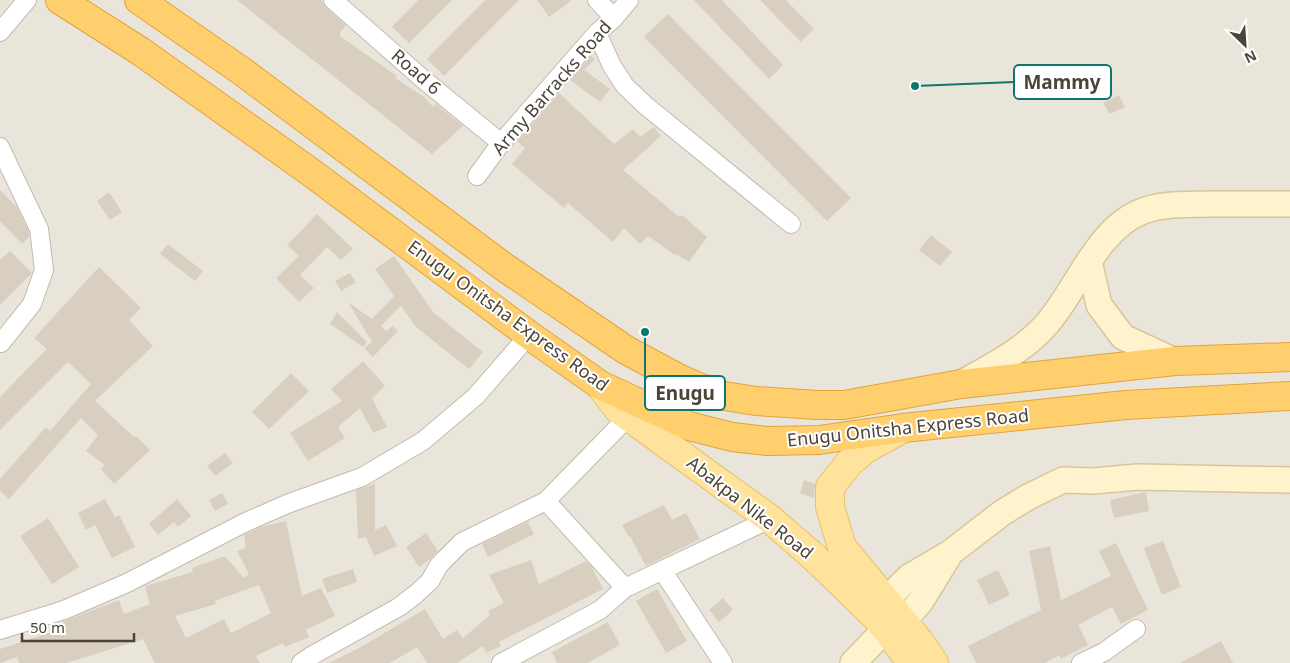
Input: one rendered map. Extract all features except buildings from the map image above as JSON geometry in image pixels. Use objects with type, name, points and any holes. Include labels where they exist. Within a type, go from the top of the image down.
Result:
[{"type":"highway","name":"Enugu Onitsha Express Road","points":[[60,0],[140,51],[309,171],[529,335],[600,385],[689,426],[732,438],[767,441],[819,440],[903,428],[1126,405],[1290,396]]},
{"type":"highway","name":"Enugu Onitsha Express Road","points":[[139,0],[242,72],[504,267],[626,350],[680,379],[718,395],[756,401],[844,405],[961,384],[1175,361],[1290,357]]},
{"type":"main road","name":"Abakpa Nike Road","points":[[600,385],[618,409],[770,519],[884,616],[919,641],[934,663]]},
{"type":"main road","points":[[884,616],[842,547],[830,507],[830,487],[850,462],[867,448],[903,428]]},
{"type":"main road","name":"Abakpa Nike Road","points":[[884,616],[912,663]]},
{"type":"street","points":[[0,32],[27,0]]},
{"type":"street","name":"Road 6","points":[[333,0],[424,80],[501,143]]},
{"type":"street","points":[[597,0],[614,18]]},
{"type":"street","name":"Army Barracks Road","points":[[476,176],[501,143],[597,32],[614,18],[629,0]]},
{"type":"street","points":[[597,32],[612,66],[625,86],[645,105],[791,224]]},
{"type":"street","points":[[0,147],[39,229],[44,270],[32,304],[1,343]]},
{"type":"street","points":[[961,384],[1004,359],[1032,339],[1047,323],[1101,244],[1121,223],[1141,211],[1164,205],[1290,204]]},
{"type":"street","points":[[1090,261],[1099,304],[1123,337],[1175,361]]},
{"type":"street","points":[[0,630],[64,610],[127,584],[246,522],[287,504],[362,478],[423,441],[476,396],[529,335]]},
{"type":"street","points":[[301,663],[399,607],[430,581],[439,565],[462,542],[546,501],[629,416]]},
{"type":"street","points":[[853,663],[884,616],[921,601],[950,553],[1002,513],[1028,497],[1064,480],[1093,481],[1138,477],[1290,480]]},
{"type":"street","points":[[546,501],[626,588]]},
{"type":"street","points":[[502,663],[527,657],[600,610],[626,588],[770,519]]},
{"type":"street","points":[[662,570],[724,663]]},
{"type":"street","points":[[1081,663],[1104,652],[1136,629]]},
{"type":"shaded area","points":[[0,0],[1290,0],[1290,663],[0,663]]},
{"type":"place","name":"Mammy","points":[[915,86]]},
{"type":"place","name":"Enugu","points":[[645,332]]}]
